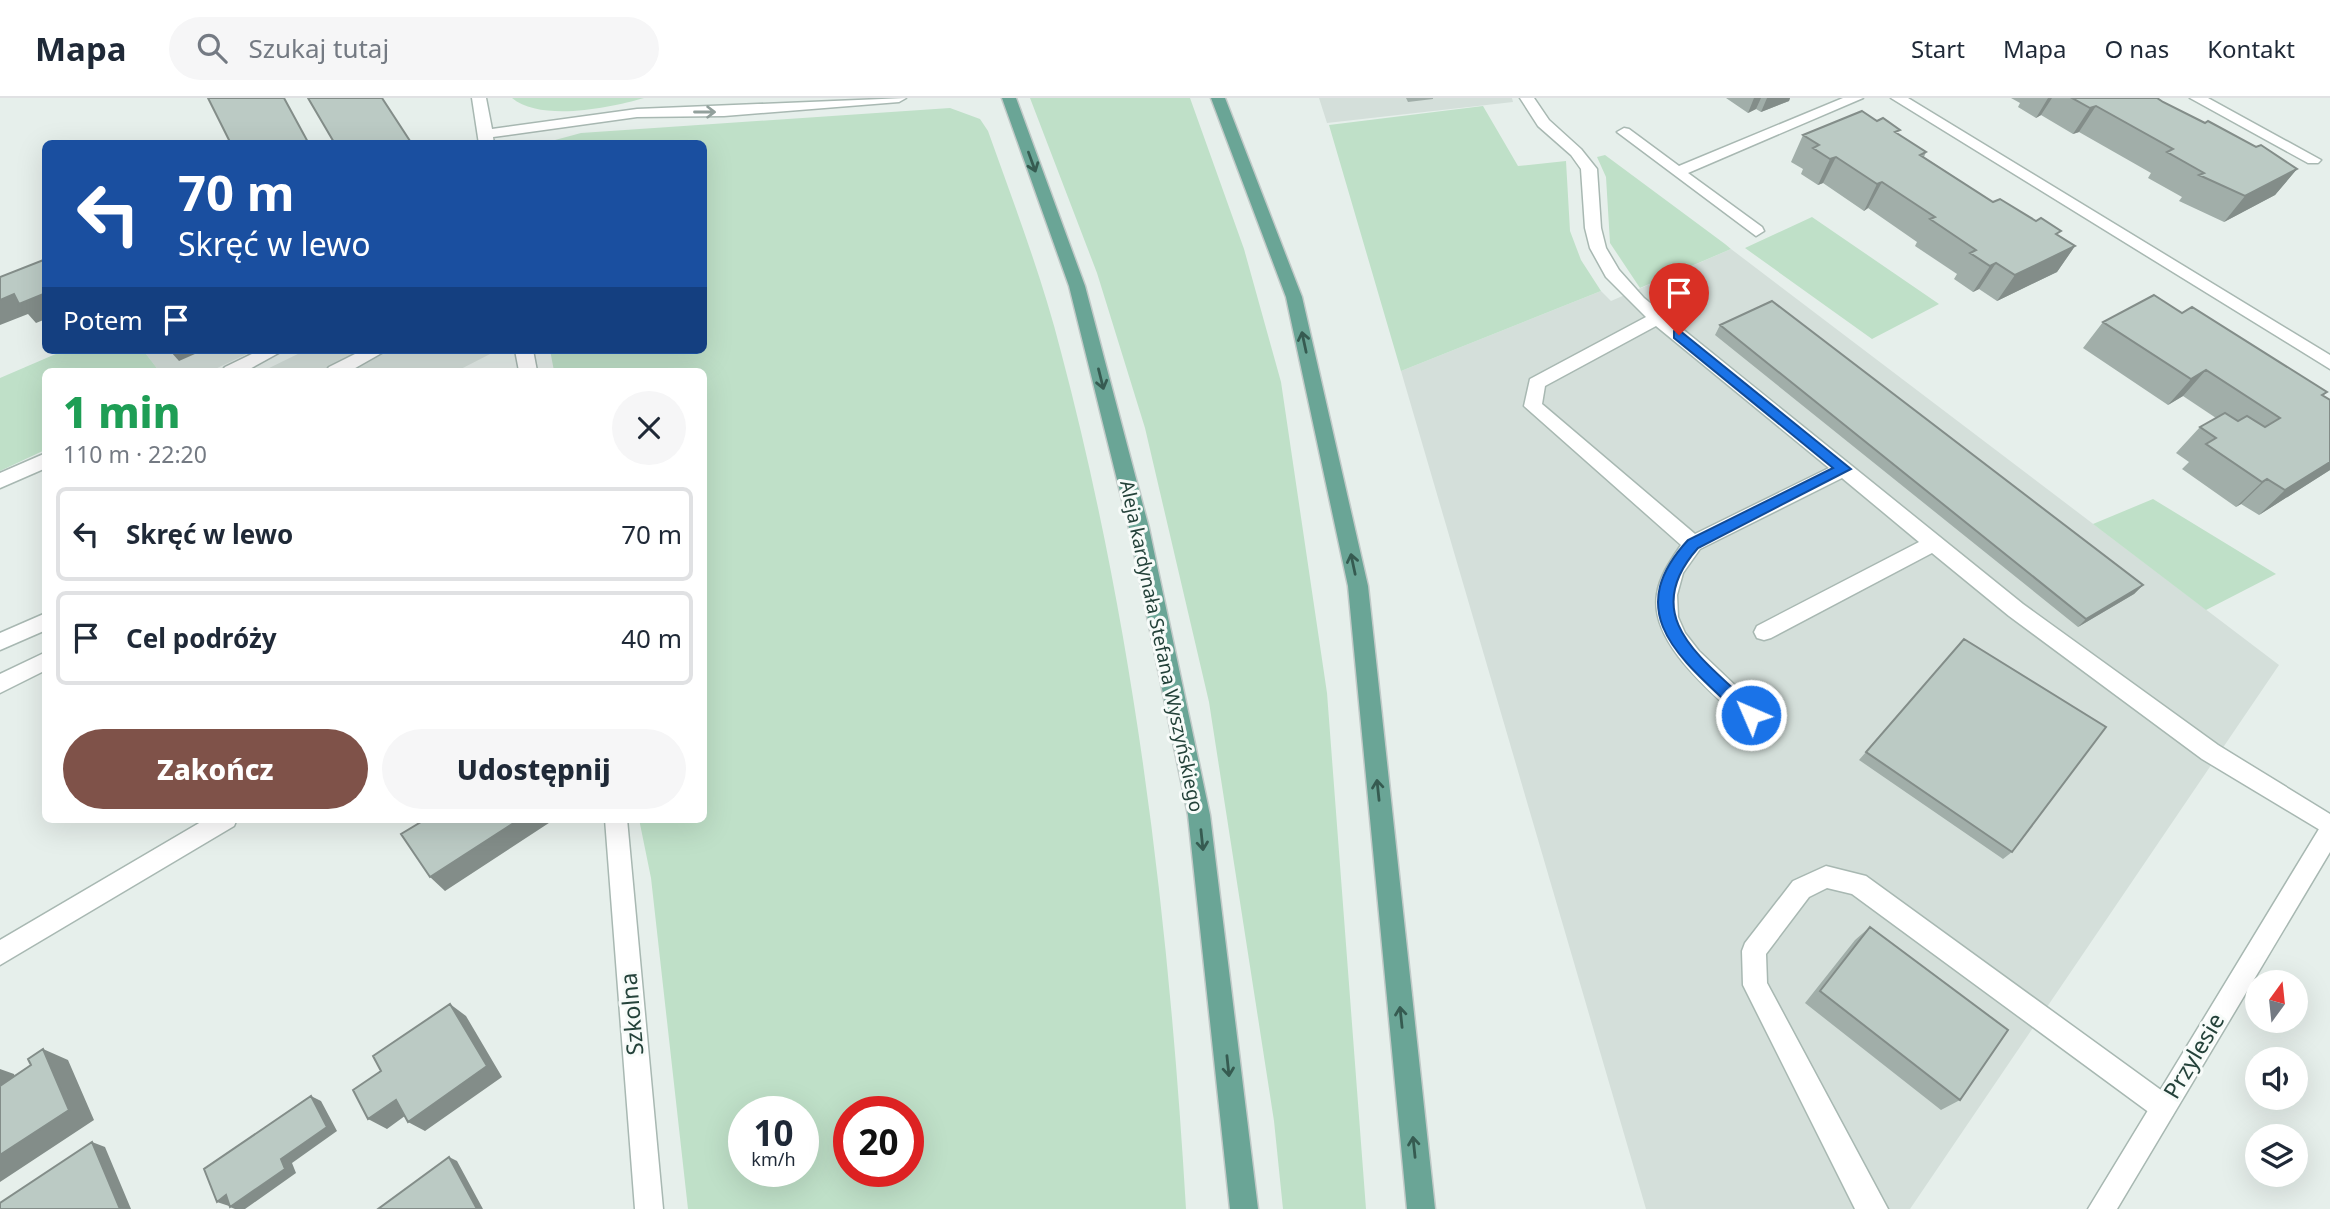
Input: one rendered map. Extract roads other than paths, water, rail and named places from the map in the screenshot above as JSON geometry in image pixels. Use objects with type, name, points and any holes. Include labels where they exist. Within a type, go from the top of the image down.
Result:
[{"type":"main road","name":"Aleja kardynała Stefana Wyszyńskiego","points":[[1009,98],[1077,286],[1142,541],[1199,815],[1244,1209]]},
{"type":"main road","points":[[1218,98],[1294,297],[1358,586],[1421,1209]]},
{"type":"street","points":[[479,98],[486,139],[637,113],[723,112],[899,98]]},
{"type":"street","points":[[637,113],[676,98]]},
{"type":"street","points":[[1527,98],[1543,123],[1576,152],[1589,169],[1593,228],[1598,248],[1612,273],[1659,319],[2016,610],[2210,752],[2330,829]]},
{"type":"street","points":[[1677,172],[1856,98]]},
{"type":"street","points":[[2197,98],[2313,160]]},
{"type":"street","points":[[1907,100],[2330,363]]},
{"type":"street","points":[[1624,132],[1756,231]]},
{"type":"street","points":[[1659,319],[1639,326],[1536,383],[1533,405],[1693,544]]},
{"type":"street","points":[[237,368],[267,354]]},
{"type":"street","points":[[341,368],[370,354]]},
{"type":"street","points":[[0,481],[42,462]]},
{"type":"street","points":[[1751,715],[1684,649],[1669,626],[1664,603],[1666,583],[1676,563],[1693,544],[1844,469]]},
{"type":"street","points":[[1764,632],[1934,543]]},
{"type":"street","points":[[0,642],[42,623]]},
{"type":"street","points":[[0,684],[42,662]]},
{"type":"street","points":[[0,953],[219,823]]},
{"type":"street","name":"Szkolna","points":[[616,823],[649,1209]]},
{"type":"street","name":"Przylesie","points":[[2102,1209],[2330,829]]},
{"type":"street","points":[[1874,1209],[1867,1203],[1755,985],[1754,951],[1801,889],[1826,877],[1858,884],[2163,1107]]}]
